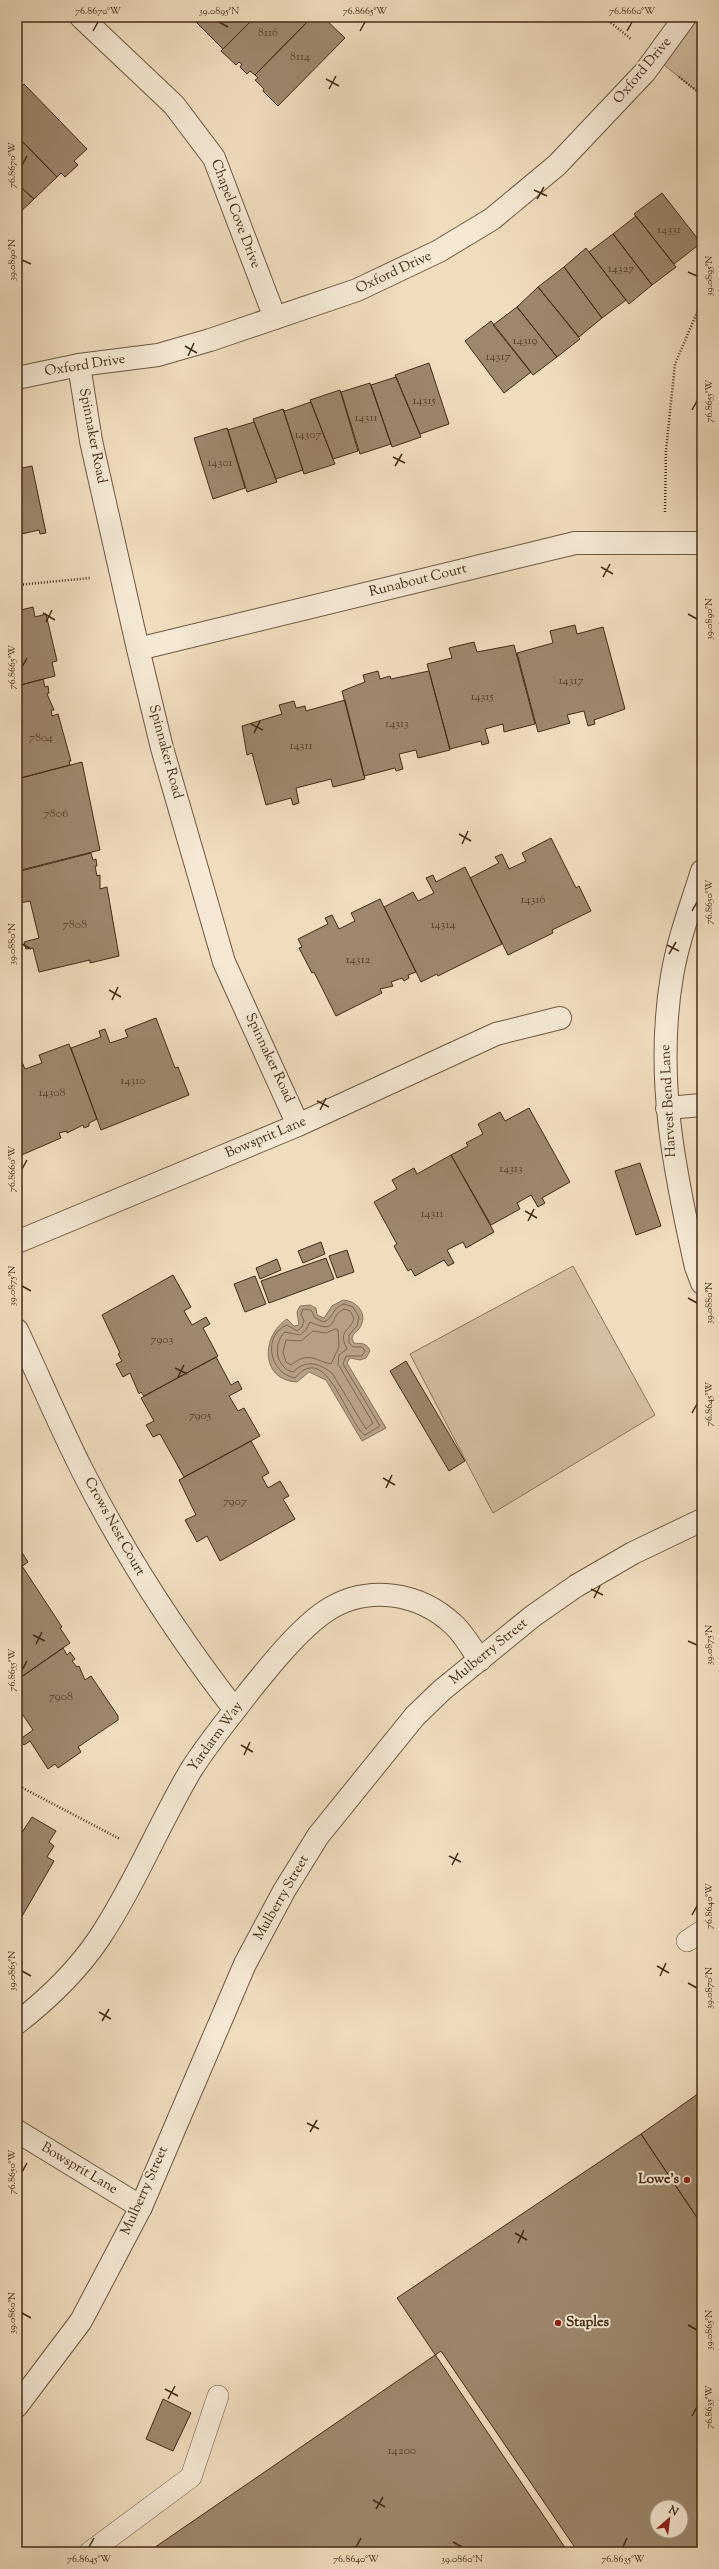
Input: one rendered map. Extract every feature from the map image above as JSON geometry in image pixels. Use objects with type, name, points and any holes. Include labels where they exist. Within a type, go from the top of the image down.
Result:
[{"type":"street","name":"Chapel Cove Drive","points":[[81,17],[174,105],[210,151],[223,177],[275,318]]},
{"type":"street","name":"Oxford Drive","points":[[17,378],[79,365],[158,355],[357,290],[412,266],[492,219],[556,165],[619,102],[645,72],[686,17]]},
{"type":"street","name":"Spinnaker Road","points":[[79,365],[91,441],[138,650],[162,748],[224,962],[281,1083],[298,1125]]},
{"type":"street","name":"Runabout Court","points":[[138,650],[575,543],[702,543]]},
{"type":"street","name":"Harvest Bend Lane","points":[[702,871],[685,921],[672,977],[665,1044],[667,1108],[677,1186],[696,1267],[702,1283]]},
{"type":"street","name":"Bowsprit Lane","points":[[17,1242],[298,1125],[496,1034],[560,1018]]},
{"type":"street","points":[[667,1108],[702,1105]]},
{"type":"street","name":"Crows Nest Court","points":[[17,1330],[82,1470],[126,1551],[205,1671],[235,1710]]},
{"type":"street","name":"Mulberry Street","points":[[17,2406],[81,2321],[141,2207],[245,1964],[284,1891],[318,1836],[415,1716],[442,1690],[532,1616],[576,1586],[633,1553],[702,1520]]},
{"type":"street","name":"Yardarm Way","points":[[17,2023],[70,1975],[99,1938],[148,1854],[192,1768],[235,1710],[274,1663],[325,1611],[362,1596],[383,1593],[395,1595],[428,1606],[455,1626],[480,1660]]},
{"type":"street","name":"Bowsprit Lane","points":[[17,2131],[141,2207]]},
{"type":"lane","points":[[90,2552],[191,2477],[218,2396]]},
{"type":"path","points":[[664,543],[666,450],[675,364],[702,301]]},
{"type":"path","points":[[17,585],[122,575]]},
{"type":"path","points":[[17,1785],[148,1854]]},
{"type":"shaded area","points":[[683,17],[702,17],[702,95],[655,58]]},
{"type":"shaded area","points":[[573,1266],[655,1415],[493,1513],[410,1354]]},
{"type":"water","points":[[343,1300],[353,1303],[362,1314],[362,1324],[352,1339],[354,1343],[367,1346],[370,1351],[366,1358],[360,1360],[350,1358],[347,1363],[386,1428],[362,1441],[326,1380],[309,1372],[297,1382],[285,1379],[276,1374],[271,1366],[268,1356],[272,1336],[278,1327],[287,1319],[294,1326],[299,1325],[297,1312],[300,1306],[310,1305],[316,1308],[317,1315],[324,1318],[332,1306]]},
{"type":"building","points":[[190,17],[203,17],[197,23]]},
{"type":"building","points":[[203,17],[255,17],[223,49],[197,23]]},
{"type":"building","points":[[255,17],[312,17],[255,75],[250,71],[247,74],[240,67],[242,64],[239,62],[236,65],[221,51]]},
{"type":"building","points":[[312,17],[323,17],[345,38],[278,106],[263,91],[264,89],[255,80],[258,78],[255,75]]},
{"type":"building","points":[[24,84],[87,149],[74,161],[78,165],[65,177],[61,173],[57,177],[17,136],[17,91]]},
{"type":"building","points":[[17,136],[57,177],[34,199],[17,184]]},
{"type":"building","points":[[17,184],[34,199],[17,215]]},
{"type":"building","points":[[662,193],[701,243],[674,264],[634,214]]},
{"type":"building","points":[[636,216],[676,267],[652,285],[613,234]]},
{"type":"building","points":[[613,234],[652,285],[629,304],[589,252]]},
{"type":"building","points":[[586,248],[626,300],[602,318],[564,267]]},
{"type":"building","points":[[564,267],[602,318],[579,337],[538,287]]},
{"type":"building","points":[[538,287],[580,339],[557,357],[517,307]]},
{"type":"building","points":[[517,307],[557,357],[533,375],[493,325]]},
{"type":"building","points":[[491,321],[531,372],[504,393],[465,341]]},
{"type":"building","points":[[429,363],[449,424],[420,434],[395,375]]},
{"type":"building","points":[[396,377],[421,437],[392,447],[371,385]]},
{"type":"building","points":[[370,383],[391,444],[360,454],[341,392]]},
{"type":"building","points":[[340,390],[358,451],[333,459],[310,400]]},
{"type":"building","points":[[311,402],[335,464],[304,474],[283,409],[285,411]]},
{"type":"building","points":[[283,409],[303,470],[276,479],[253,419]]},
{"type":"building","points":[[254,422],[277,482],[247,492],[228,430]]},
{"type":"building","points":[[227,428],[245,488],[213,499],[194,438]]},
{"type":"building","points":[[32,466],[46,533],[40,534],[39,530],[17,535],[17,469]]},
{"type":"building","points":[[33,607],[35,617],[46,614],[57,661],[52,662],[55,676],[17,686],[17,611]]},
{"type":"building","points":[[575,625],[577,634],[603,627],[625,709],[594,720],[595,724],[588,726],[584,711],[567,715],[570,723],[538,732],[517,653],[553,643],[550,631]]},
{"type":"building","points":[[474,642],[477,652],[514,645],[535,724],[504,732],[503,724],[485,729],[489,743],[482,745],[481,741],[450,749],[427,664],[452,658],[449,648]]},
{"type":"building","points":[[378,671],[380,679],[390,676],[391,679],[429,671],[450,750],[418,758],[416,750],[399,754],[403,769],[396,771],[395,768],[364,776],[342,691],[365,682],[363,675]]},
{"type":"building","points":[[43,679],[45,687],[48,686],[49,693],[47,694],[54,710],[51,710],[52,716],[58,714],[71,761],[69,761],[70,765],[17,779],[17,686]]},
{"type":"building","points":[[345,700],[365,779],[333,787],[331,779],[296,788],[299,803],[293,805],[291,798],[266,805],[252,753],[247,755],[242,726],[282,714],[279,705],[294,701],[296,708],[305,706],[306,711]]},
{"type":"building","points":[[82,762],[100,850],[21,870],[17,853],[17,838],[22,837],[17,819],[17,779]]},
{"type":"building","points":[[551,838],[576,888],[579,886],[591,911],[552,930],[553,933],[508,955],[470,878],[499,863],[495,857],[502,854],[509,869],[526,861],[522,853]]},
{"type":"building","points":[[91,853],[93,860],[96,859],[97,866],[95,866],[97,876],[100,875],[100,889],[107,887],[119,956],[90,963],[90,960],[39,972],[33,948],[26,949],[24,942],[39,938],[30,901],[20,903],[17,872]]},
{"type":"building","points":[[465,867],[502,944],[438,976],[437,974],[421,982],[384,907],[413,892],[418,901],[434,893],[426,878],[433,875],[436,882]]},
{"type":"building","points":[[380,899],[416,972],[408,975],[409,978],[404,981],[402,978],[391,982],[393,986],[380,989],[382,993],[336,1016],[314,972],[312,973],[299,948],[302,947],[298,939],[328,924],[325,918],[332,915],[339,929],[355,921],[351,913]]},
{"type":"building","points":[[156,1018],[175,1068],[178,1067],[189,1095],[101,1130],[71,1048],[101,1037],[99,1031],[105,1029],[110,1043],[128,1037],[125,1030]]},
{"type":"building","points":[[69,1044],[97,1119],[89,1123],[89,1126],[84,1128],[83,1125],[67,1133],[67,1131],[59,1133],[61,1138],[17,1157],[17,1056],[19,1055],[25,1069],[42,1063],[39,1055]]},
{"type":"building","points":[[529,1108],[570,1182],[542,1198],[545,1203],[538,1207],[531,1195],[517,1203],[520,1209],[491,1225],[451,1155],[468,1146],[466,1143],[483,1134],[478,1124],[500,1112],[505,1121]]},
{"type":"building","points":[[451,1155],[494,1232],[466,1248],[463,1242],[447,1250],[454,1263],[448,1266],[444,1260],[415,1276],[411,1269],[408,1271],[394,1246],[397,1244],[374,1202],[397,1189],[392,1180],[414,1168],[417,1174]]},
{"type":"building","points":[[640,1163],[661,1226],[636,1235],[615,1171]]},
{"type":"building","points":[[321,1242],[325,1254],[303,1263],[298,1251]]},
{"type":"building","points":[[347,1250],[354,1272],[337,1278],[329,1256]]},
{"type":"building","points":[[326,1258],[334,1279],[269,1303],[261,1281]]},
{"type":"building","points":[[277,1259],[281,1270],[260,1279],[256,1268]]},
{"type":"building","points":[[173,1275],[191,1307],[184,1311],[192,1325],[206,1317],[210,1324],[203,1328],[218,1356],[144,1396],[141,1392],[139,1394],[130,1373],[123,1377],[116,1364],[122,1361],[118,1354],[120,1353],[102,1315]]},
{"type":"building","points":[[255,1276],[266,1304],[245,1312],[234,1284]]},
{"type":"building","points":[[216,1357],[231,1385],[238,1381],[242,1389],[229,1396],[238,1411],[244,1408],[260,1436],[184,1477],[160,1434],[153,1437],[146,1425],[154,1421],[141,1398]]},
{"type":"building","points":[[406,1361],[465,1461],[449,1471],[390,1371]]},
{"type":"building","points":[[251,1441],[269,1473],[262,1477],[268,1488],[280,1481],[289,1496],[283,1499],[295,1519],[220,1561],[207,1536],[197,1542],[185,1520],[196,1515],[179,1480]]},
{"type":"building","points":[[17,1545],[28,1562],[17,1570]]},
{"type":"building","points":[[22,1566],[62,1627],[60,1628],[70,1643],[17,1680],[17,1570]]},
{"type":"building","points":[[63,1648],[67,1655],[70,1652],[75,1659],[72,1661],[77,1667],[79,1666],[85,1680],[91,1676],[118,1716],[118,1720],[78,1747],[81,1752],[58,1768],[55,1764],[48,1769],[30,1741],[24,1745],[19,1740],[33,1730],[23,1715],[17,1719],[17,1680]]},
{"type":"building","points":[[32,1817],[56,1831],[49,1842],[54,1846],[47,1857],[54,1861],[17,1925],[17,1840]]},
{"type":"building","name":"Lowe's","points":[[702,2091],[702,2225],[641,2134]]},
{"type":"building","name":"Staples","points":[[641,2134],[702,2225],[702,2552],[568,2552],[397,2298]]},
{"type":"building","points":[[441,2351],[578,2552],[148,2552]]},
{"type":"building","points":[[163,2399],[191,2413],[173,2451],[146,2439]]},
{"type":"place","name":"Lowe's","points":[[687,2180]]},
{"type":"place","name":"Staples","points":[[558,2323]]}]
